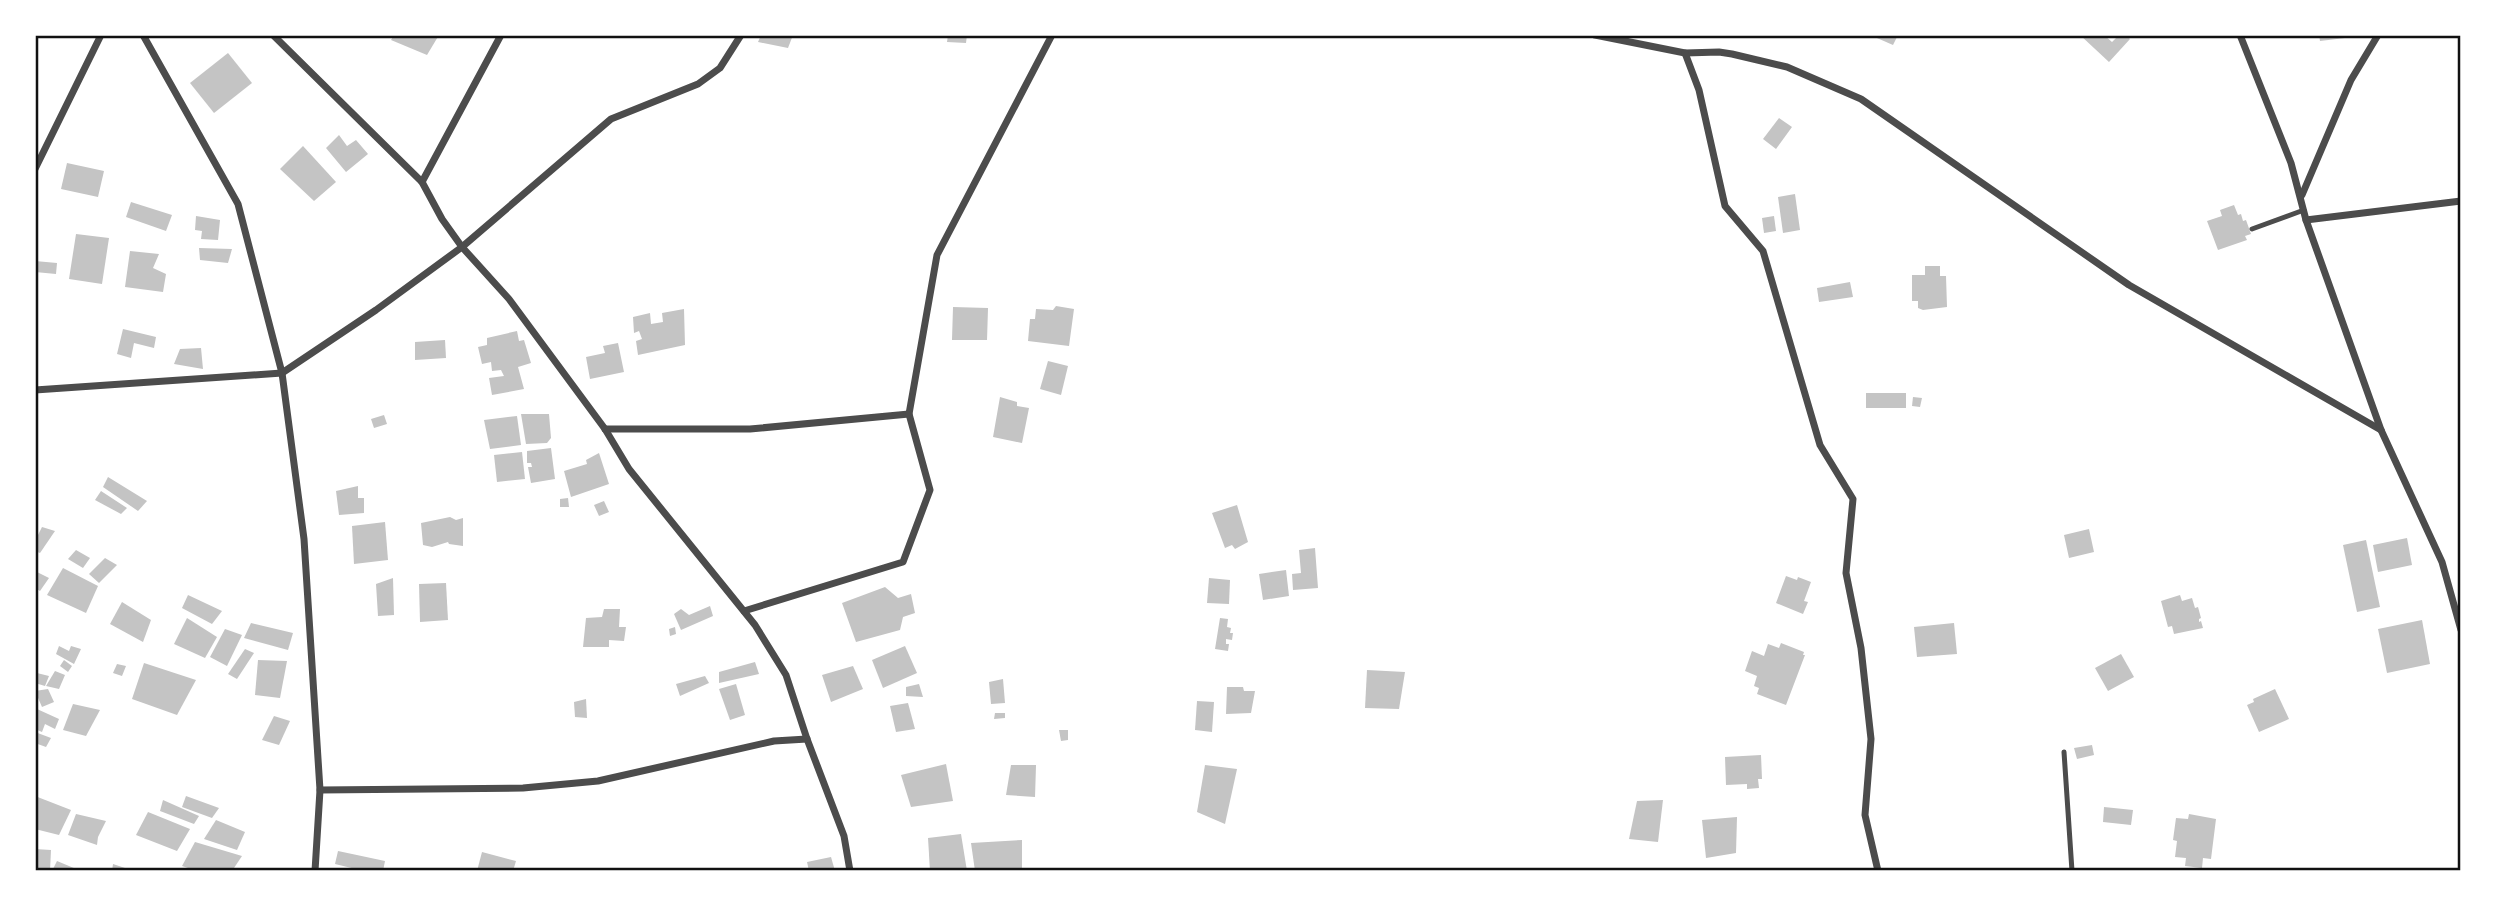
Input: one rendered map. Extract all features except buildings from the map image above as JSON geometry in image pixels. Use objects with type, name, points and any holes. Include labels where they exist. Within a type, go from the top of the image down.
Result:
[{"type":"street","points":[[35,169],[101,35]]},
{"type":"street","points":[[143,35],[237,204],[282,373],[304,539],[320,790],[315,871]]},
{"type":"street","points":[[273,35],[422,182],[442,219],[462,247],[509,299],[605,429],[629,469],[744,611],[786,675],[844,836],[850,871]]},
{"type":"street","points":[[422,182],[501,35]]},
{"type":"street","points":[[35,390],[282,373],[376,310],[462,247],[611,119],[698,84],[720,68],[741,35]]},
{"type":"street","points":[[744,611],[903,562],[930,489],[909,414],[937,255],[1052,35]]},
{"type":"street","points":[[1595,35],[1685,53],[1719,52],[1787,67],[1861,99],[2129,285],[2381,430]]},
{"type":"street","points":[[2240,35],[2291,163],[2306,220],[2381,430],[2442,562],[2461,630]]},
{"type":"street","points":[[2301,196],[2351,80],[2378,35]]},
{"type":"street","points":[[1685,53],[1699,90],[1725,206],[1763,251],[1820,445],[1853,499],[1846,573],[1861,648],[1871,739],[1865,815],[1878,871]]},
{"type":"street","points":[[2306,220],[2461,201]]},
{"type":"street","points":[[605,429],[750,429],[909,414]]},
{"type":"street","points":[[320,790],[523,788],[598,781],[775,741],[807,739]]},
{"type":"lane","points":[[2252,229],[2304,211]]},
{"type":"lane","points":[[2064,752],[2072,871]]}]
